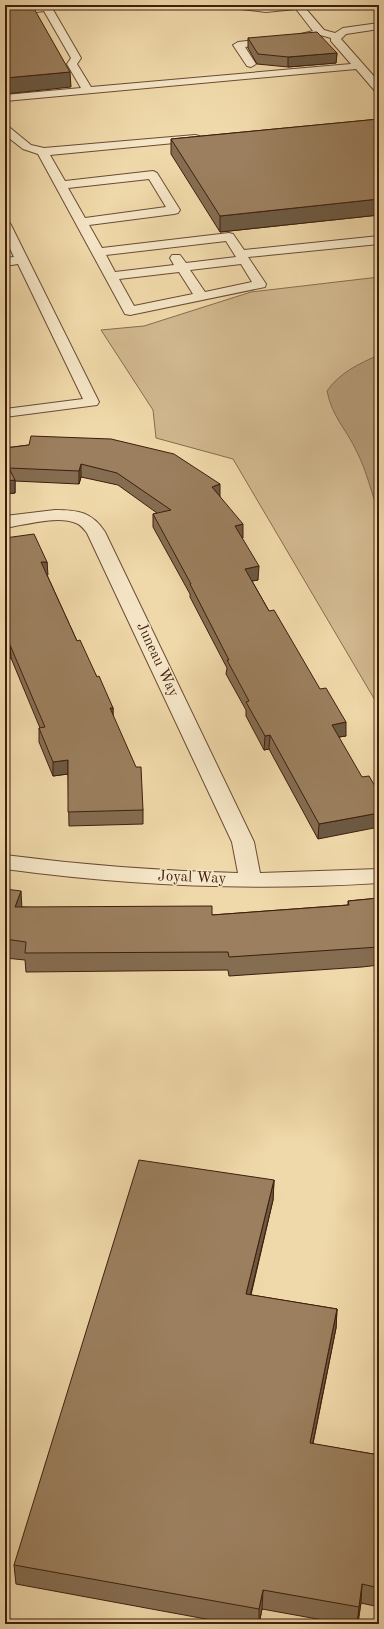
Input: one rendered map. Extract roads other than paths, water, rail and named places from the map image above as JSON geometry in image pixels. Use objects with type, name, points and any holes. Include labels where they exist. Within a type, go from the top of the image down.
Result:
[{"type":"street","name":"Juneau Way","points":[[5,522],[53,516],[76,517],[90,524],[96,532],[243,842],[247,857],[250,880]]},
{"type":"street","name":"Joyal Way","points":[[5,862],[35,867],[117,874],[250,880],[379,876]]},
{"type":"lane","points":[[244,5],[246,7],[266,9],[314,5]]},
{"type":"lane","points":[[299,6],[320,32]]},
{"type":"lane","points":[[5,13],[47,8],[76,58],[72,64],[88,91]]},
{"type":"lane","points":[[251,64],[238,45],[293,39],[320,32],[336,36],[343,31],[379,26]]},
{"type":"lane","points":[[336,36],[335,39],[379,89]]},
{"type":"lane","points":[[5,98],[359,66]]},
{"type":"lane","points":[[5,129],[27,147],[43,152],[207,137]]},
{"type":"lane","points":[[43,152],[81,222],[97,252],[110,276],[130,312],[260,284],[229,237],[97,252]]},
{"type":"lane","points":[[61,185],[153,175],[174,210],[81,222]]},
{"type":"lane","points":[[5,224],[92,402],[5,413]]},
{"type":"lane","points":[[110,276],[182,267],[242,257],[379,240]]},
{"type":"lane","points":[[166,244],[201,296]]},
{"type":"lane","points":[[5,262],[22,260]]}]
